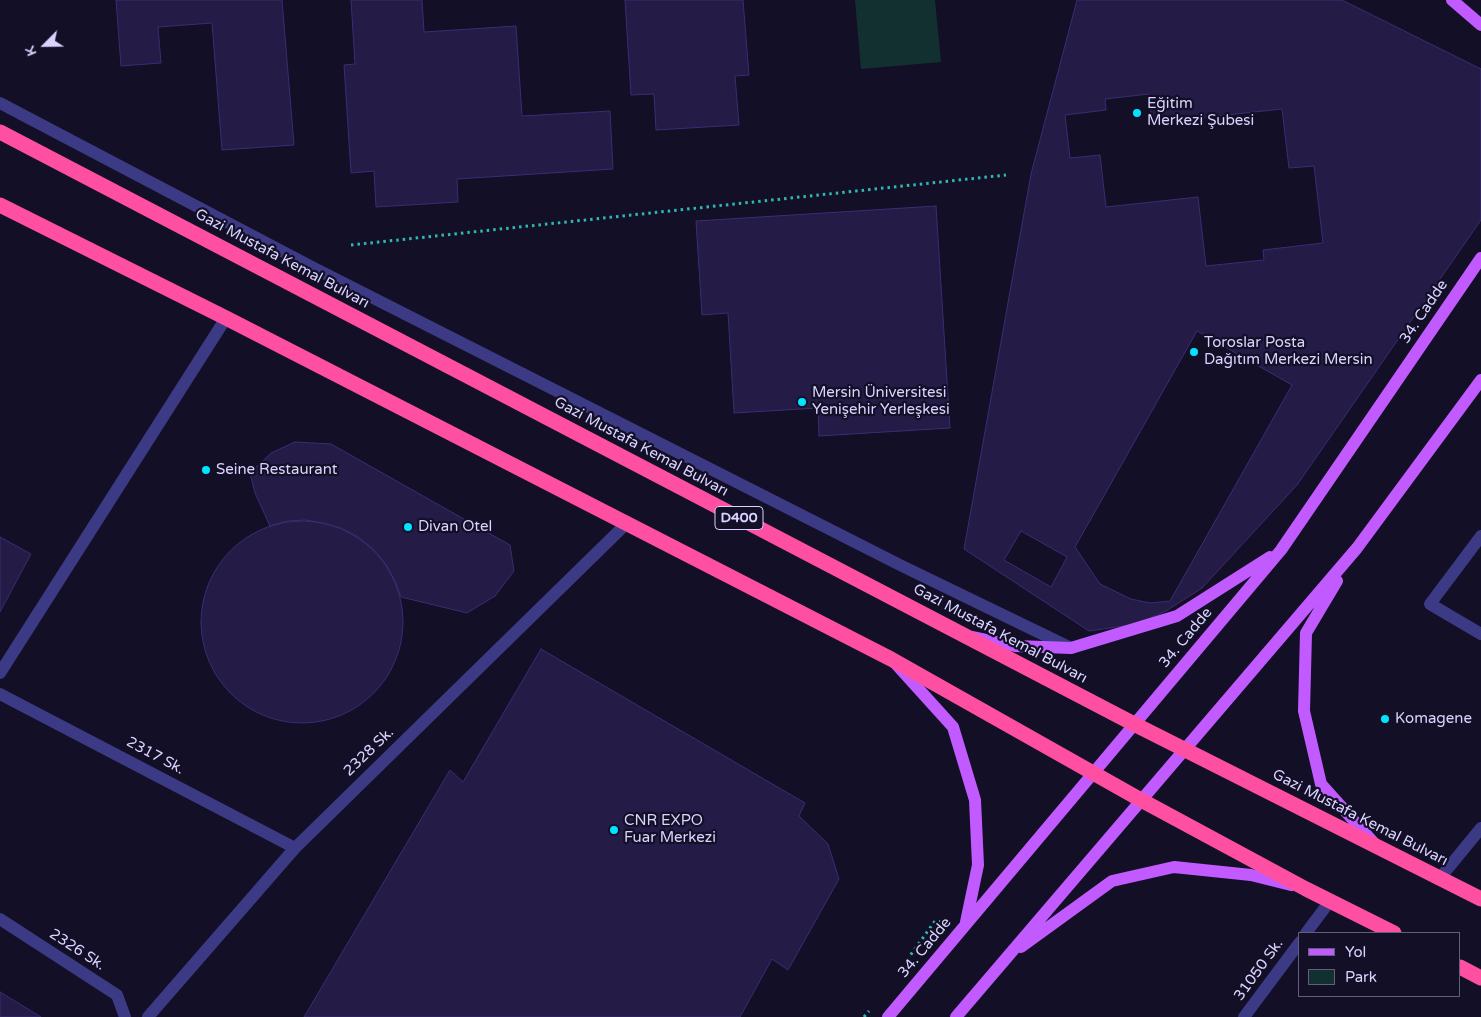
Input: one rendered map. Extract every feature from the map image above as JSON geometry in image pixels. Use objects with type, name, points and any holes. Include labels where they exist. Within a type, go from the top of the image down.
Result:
[{"type":"highway","name":"Gazi Mustafa Kemal Bulvarı","points":[[0,132],[1134,724],[1481,899]]},
{"type":"highway","points":[[0,206],[226,318],[891,659],[1141,800],[1306,889],[1392,932]]},
{"type":"highway","points":[[1461,968],[1481,978]]},
{"type":"main road","points":[[1452,0],[1481,25]]},
{"type":"main road","name":"34. Cadde","points":[[888,1017],[1281,550],[1481,258]]},
{"type":"main road","points":[[956,1017],[1001,962],[1357,548],[1481,380]]},
{"type":"main road","points":[[1357,548],[1306,633],[1304,711],[1321,784],[1376,846]]},
{"type":"main road","points":[[963,634],[1015,646],[1072,648],[1177,616],[1281,550]]},
{"type":"main road","points":[[891,659],[953,727],[975,800],[978,865],[965,925]]},
{"type":"main road","points":[[1001,962],[1112,881],[1174,867],[1251,875],[1306,889]]},
{"type":"street","points":[[0,103],[321,271],[893,561],[1072,648]]},
{"type":"street","points":[[0,673],[226,318]]},
{"type":"street","name":"2328 Sk.","points":[[148,1017],[295,848],[627,523]]},
{"type":"street","points":[[1481,536],[1430,604],[1481,634]]},
{"type":"street","name":"2317 Sk.","points":[[0,694],[295,848]]},
{"type":"street","points":[[1440,878],[1481,828]]},
{"type":"street","points":[[1307,932],[1330,901]]},
{"type":"street","name":"2326 Sk.","points":[[0,919],[117,994],[124,1017]]},
{"type":"street","name":"31050 Sk.","points":[[1244,1017],[1298,945]]},
{"type":"path","points":[[351,245],[1006,175]]},
{"type":"green space","points":[[855,0],[935,0],[941,62],[861,69]]},
{"type":"building","points":[[116,0],[282,0],[294,145],[222,150],[212,23],[158,27],[161,63],[121,66]]},
{"type":"building","points":[[351,0],[422,0],[424,32],[516,26],[522,116],[610,111],[613,169],[457,179],[458,202],[376,207],[374,171],[351,173],[344,65],[355,64]]},
{"type":"building","points":[[625,0],[743,0],[749,75],[735,76],[739,125],[656,130],[654,94],[631,95]]},
{"type":"building","name":"Toroslar Posta Dağıtım Merkezi Mersin","points":[[1077,0],[1342,0],[1481,69],[1481,220],[1297,485],[1202,588],[1166,611],[1137,624],[1089,631],[964,549],[1031,174]]},
{"type":"building","points":[[1149,94],[1152,123],[1282,109],[1289,168],[1314,166],[1323,243],[1263,250],[1264,260],[1206,266],[1198,197],[1106,207],[1100,155],[1070,158],[1065,115],[1106,110],[1105,99]]},
{"type":"building","points":[[936,206],[950,428],[819,436],[818,408],[734,413],[728,313],[702,315],[696,221]]},
{"type":"building","name":"Toroslar Posta Dağıtım Merkezi Mersin","points":[[1197,331],[1292,385],[1170,601],[1150,603],[1131,599],[1100,584],[1075,547]]},
{"type":"building","name":"Divan Otel","points":[[295,442],[331,444],[510,545],[514,571],[495,596],[467,613],[401,597],[385,563],[373,549],[358,537],[341,528],[305,520],[287,521],[270,526],[255,493],[250,473],[271,453]]},
{"type":"building","points":[[292,521],[312,521],[331,525],[350,533],[366,544],[380,558],[391,574],[399,593],[403,622],[399,651],[391,670],[380,686],[366,700],[350,711],[331,719],[312,723],[292,723],[273,719],[254,711],[238,700],[224,686],[213,670],[205,651],[201,632],[201,612],[205,593],[213,574],[224,558],[238,544],[254,533],[273,525]]},
{"type":"building","points":[[1021,531],[1067,557],[1051,587],[1004,560]]},
{"type":"building","points":[[0,537],[31,554],[0,612]]},
{"type":"building","name":"CNR EXPO Fuar Merkezi","points":[[541,649],[805,803],[799,816],[828,844],[839,879],[788,970],[772,959],[740,1017],[304,1017],[450,770],[463,782]]},
{"type":"building","points":[[0,992],[41,1017],[0,1017]]},
{"type":"place","name":"Eğitim Merkezi Şubesi","points":[[1137,113]]},
{"type":"place","name":"Toroslar Posta Dağıtım Merkezi Mersin","points":[[1194,352]]},
{"type":"place","name":"Mersin Üniversitesi Yenişehir Yerleşkesi","points":[[802,402]]},
{"type":"place","name":"Seine Restaurant","points":[[206,470]]},
{"type":"place","name":"Divan Otel","points":[[408,527]]},
{"type":"place","name":"Komagene","points":[[1385,719]]},
{"type":"place","name":"CNR EXPO Fuar Merkezi","points":[[614,830]]}]
